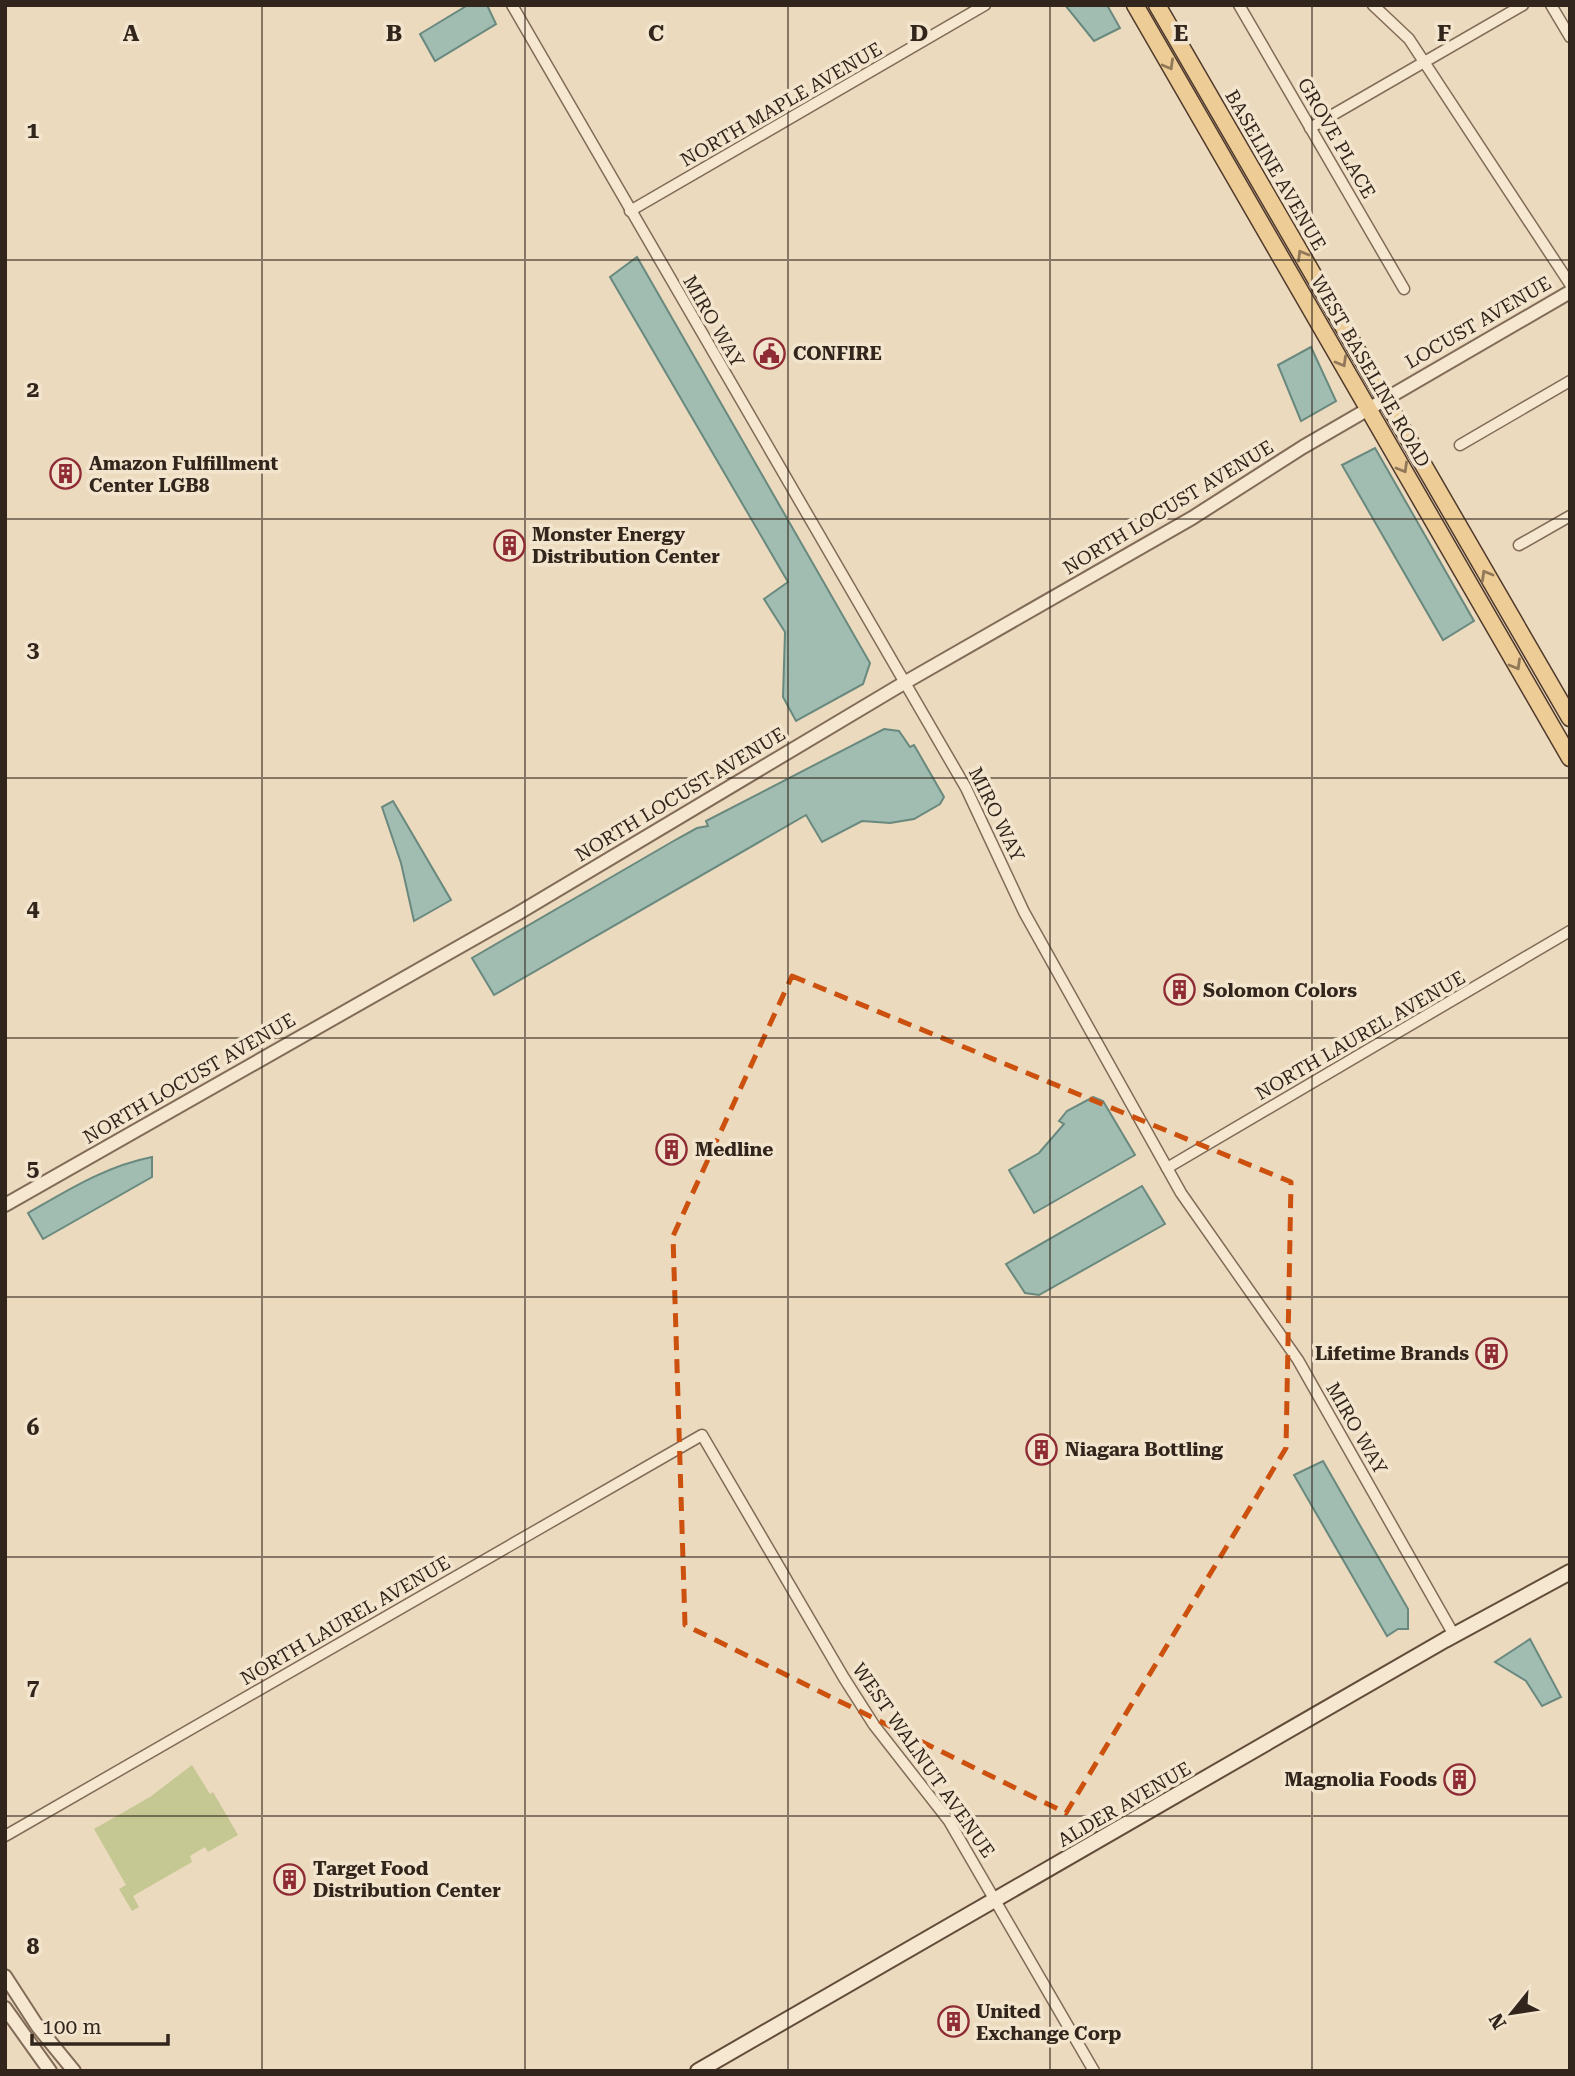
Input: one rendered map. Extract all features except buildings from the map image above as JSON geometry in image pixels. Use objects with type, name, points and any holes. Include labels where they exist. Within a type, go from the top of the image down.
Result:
[{"type":"main road","name":"WEST BASELINE ROAD","points":[[1135,5],[1570,758]]},
{"type":"main road","name":"BASELINE AVENUE","points":[[1157,5],[1570,718]]},
{"type":"main road","name":"ALDER AVENUE","points":[[698,2071],[1454,1635],[1570,1572]]},
{"type":"street","name":"MIRO WAY","points":[[512,5],[966,788],[1024,912],[1167,1168],[1203,1227],[1298,1360],[1454,1635]]},
{"type":"street","name":"NORTH MAPLE AVENUE","points":[[630,211],[985,5]]},
{"type":"street","name":"GROVE PLACE","points":[[1239,5],[1404,289]]},
{"type":"street","points":[[1373,5],[1409,39],[1570,284]]},
{"type":"street","points":[[1551,5],[1570,37]]},
{"type":"street","points":[[1310,128],[1424,64],[1519,6]]},
{"type":"street","name":"LOCUST AVENUE","points":[[1369,409],[1570,292]]},
{"type":"street","points":[[1460,445],[1570,381]]},
{"type":"street","name":"NORTH LOCUST AVENUE","points":[[5,1205],[517,914],[904,683],[1202,512],[1369,409]]},
{"type":"street","points":[[1519,545],[1570,516]]},
{"type":"street","name":"NORTH LAUREL AVENUE","points":[[1167,1168],[1570,931]]},
{"type":"street","name":"NORTH LAUREL AVENUE","points":[[5,1836],[702,1434]]},
{"type":"street","name":"WEST WALNUT AVENUE","points":[[702,1434],[844,1678],[874,1725],[949,1821],[1094,2071]]},
{"type":"street","points":[[5,1976],[38,2027],[74,2071]]},
{"type":"street","points":[[5,2008],[50,2071]]},
{"type":"highlighted area","points":[[792,976],[1291,1182],[1286,1448],[1066,1813],[685,1625],[673,1236]]},
{"type":"green space","points":[[192,1765],[210,1794],[213,1792],[238,1835],[208,1852],[205,1847],[190,1856],[192,1862],[133,1896],[139,1907],[132,1911],[119,1889],[126,1885],[94,1829],[150,1797]]},
{"type":"shaded area","points":[[468,5],[487,5],[496,24],[435,61],[420,34]]},
{"type":"shaded area","points":[[1065,5],[1107,5],[1120,28],[1094,41]]},
{"type":"shaded area","points":[[637,257],[870,663],[863,684],[796,721],[783,697],[785,632],[764,599],[788,582],[610,277]]},
{"type":"shaded area","points":[[1311,347],[1336,401],[1301,421],[1278,365]]},
{"type":"shaded area","points":[[1375,448],[1474,621],[1443,640],[1342,465]]},
{"type":"shaded area","points":[[884,729],[899,731],[910,747],[914,745],[944,797],[940,804],[914,819],[890,823],[862,821],[822,842],[806,815],[494,995],[472,958],[677,839],[697,828],[708,826],[706,821]]},
{"type":"shaded area","points":[[393,801],[451,900],[414,921],[401,863],[382,807]]},
{"type":"shaded area","points":[[1093,1097],[1103,1101],[1135,1155],[1034,1213],[1009,1170],[1039,1153],[1064,1124],[1059,1121],[1067,1111]]},
{"type":"shaded area","points":[[152,1157],[152,1177],[43,1239],[28,1213],[103,1173]]},
{"type":"shaded area","points":[[1142,1186],[1165,1224],[1039,1295],[1025,1293],[1006,1264]]},
{"type":"shaded area","points":[[1323,1461],[1408,1609],[1408,1629],[1398,1629],[1387,1636],[1294,1475]]},
{"type":"shaded area","points":[[1530,1639],[1561,1697],[1542,1706],[1526,1681],[1495,1662]]},
{"type":"place","name":"CONFIRE","points":[[770,353]]},
{"type":"place","name":"Amazon Fulfillment Center LGB8","points":[[66,474]]},
{"type":"place","name":"Monster Energy Distribution Center","points":[[509,545]]},
{"type":"place","name":"Solomon Colors","points":[[1180,990]]},
{"type":"place","name":"Medline","points":[[672,1149]]},
{"type":"place","name":"Lifetime Brands","points":[[1492,1353]]},
{"type":"place","name":"Niagara Bottling","points":[[1042,1449]]},
{"type":"place","name":"Magnolia Foods","points":[[1460,1779]]},
{"type":"place","name":"Target Food Distribution Center","points":[[290,1879]]},
{"type":"place","name":"United Exchange Corp","points":[[953,2022]]}]
